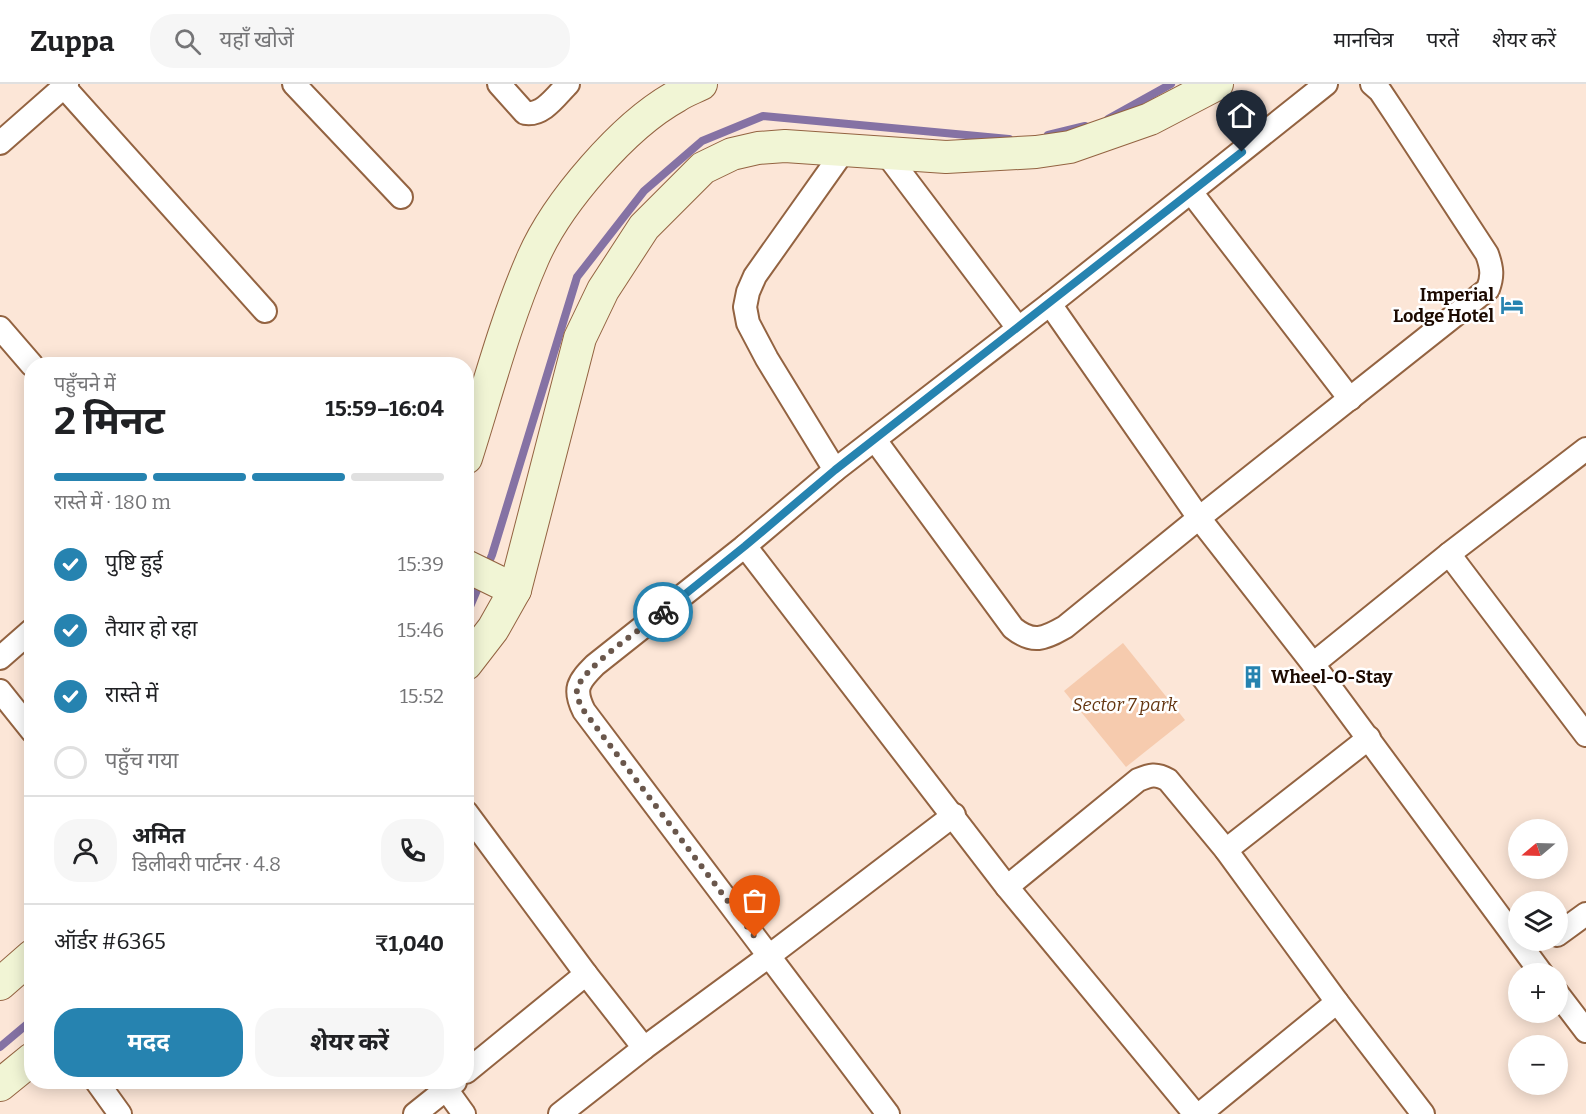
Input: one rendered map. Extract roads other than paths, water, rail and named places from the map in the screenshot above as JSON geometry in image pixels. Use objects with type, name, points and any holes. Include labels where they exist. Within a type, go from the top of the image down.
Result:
[{"type":"main road","points":[[474,433],[514,306],[533,257],[562,208],[608,150],[675,96],[701,84]]},
{"type":"main road","points":[[474,654],[494,629],[491,578],[580,338],[603,290],[644,227],[702,168],[732,154],[758,148],[785,146],[946,157],[1036,152],[1070,147],[1150,119],[1218,84]]},
{"type":"main road","points":[[0,984],[24,963]]},
{"type":"main road","points":[[0,1085],[24,1066]]},
{"type":"street","points":[[294,84],[401,197]]},
{"type":"street","points":[[499,84],[525,113],[530,114],[541,111],[568,84]]},
{"type":"street","points":[[887,1114],[584,711],[578,699],[577,689],[583,677],[594,665],[745,546],[835,470],[1050,304],[1326,84]]},
{"type":"street","points":[[875,440],[1013,628],[1023,636],[1034,639],[1050,635],[1065,627],[1488,289],[1492,269],[1487,254],[1380,91],[1372,84]]},
{"type":"street","points":[[0,143],[65,85],[265,312]]},
{"type":"street","points":[[835,470],[762,350],[748,324],[745,306],[755,276],[845,149]]},
{"type":"street","points":[[885,152],[1018,327]]},
{"type":"street","points":[[1191,192],[1350,399]]},
{"type":"street","points":[[1050,304],[1199,518],[1369,738],[1535,963]]},
{"type":"street","points":[[0,328],[26,357]]},
{"type":"street","points":[[1313,664],[1449,554],[1586,449]]},
{"type":"street","points":[[745,546],[954,815],[1007,887],[1197,1114],[1337,1002]]},
{"type":"street","points":[[1449,554],[1586,735]]},
{"type":"street","points":[[0,658],[24,637]]},
{"type":"street","points":[[0,691],[24,721]]},
{"type":"street","points":[[1226,850],[1369,738]]},
{"type":"street","points":[[1007,887],[1138,780],[1152,774],[1160,775],[1168,780],[1226,850],[1337,1002],[1424,1114]]},
{"type":"street","points":[[560,1114],[954,815]]},
{"type":"street","points":[[474,823],[644,1048]]},
{"type":"street","points":[[1568,927],[1586,914]]},
{"type":"street","points":[[474,1065],[586,974]]},
{"type":"street","points":[[1568,1007],[1586,1031]]},
{"type":"street","points":[[102,1089],[120,1114]]},
{"type":"street","points":[[415,1114],[446,1089]]},
{"type":"street","points":[[453,1089],[464,1114]]},
{"type":"waterway","points":[[1108,119],[1171,84]]},
{"type":"waterway","points":[[474,597],[492,555],[577,277],[644,191],[702,141],[763,116],[1009,139]]},
{"type":"waterway","points":[[1048,135],[1085,126]]},
{"type":"waterway","points":[[0,1047],[24,1027]]},
{"type":"place","name":"Imperial Lodge Hotel","points":[[1512,305]]},
{"type":"place","name":"Wheel-O-Stay","points":[[1253,677]]},
{"type":"park label","name":"Sector 7 park","points":[[1125,705]]}]
